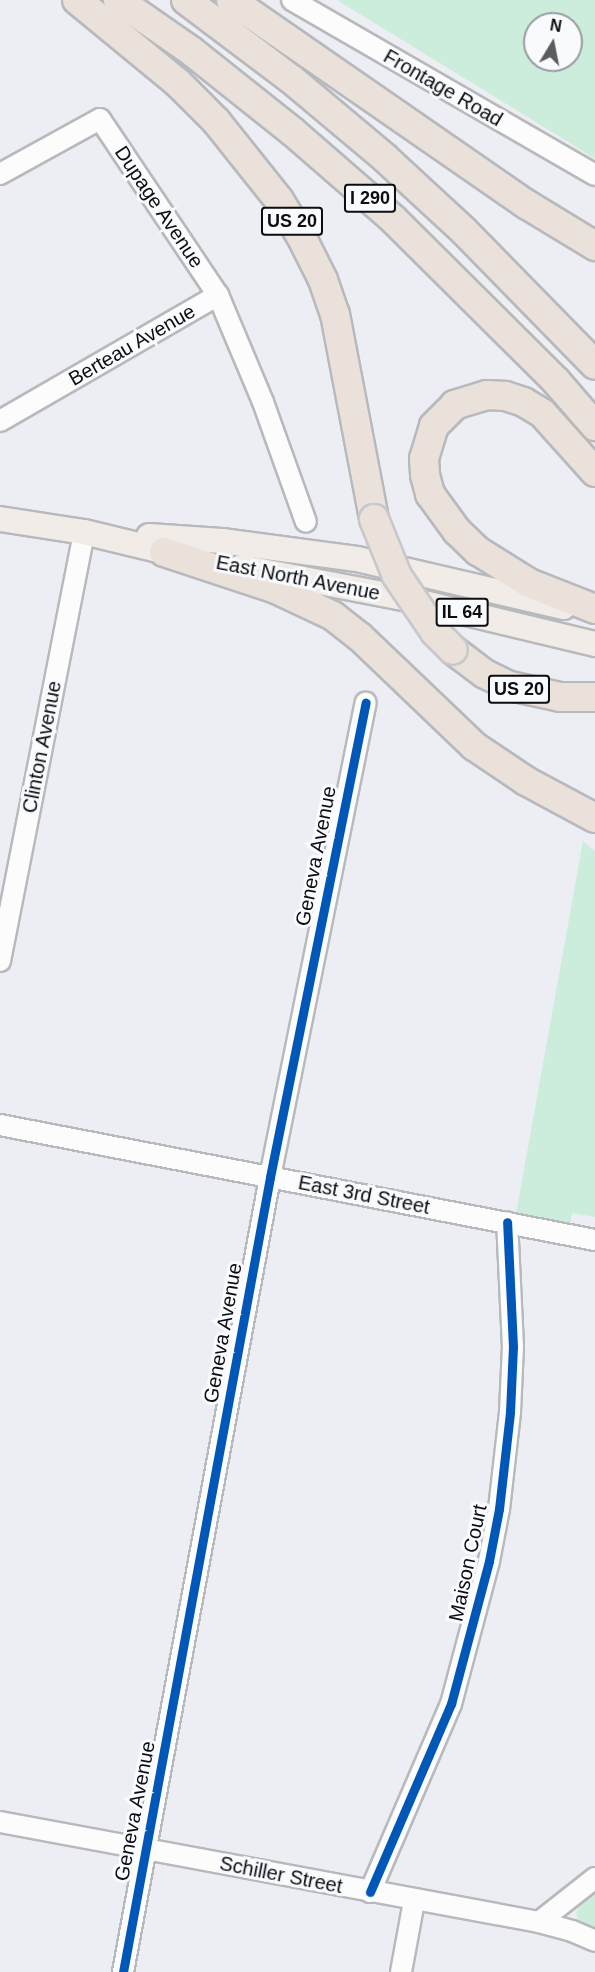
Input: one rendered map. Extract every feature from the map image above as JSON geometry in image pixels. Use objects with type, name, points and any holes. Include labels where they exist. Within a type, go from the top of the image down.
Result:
[{"type":"highway","name":"US 20","points":[[77,0],[162,68],[216,121],[279,200],[301,236],[323,280],[335,314],[374,519],[397,576],[435,632],[453,650],[485,675],[510,686],[560,697],[595,697]]},
{"type":"highway","name":"I 290","points":[[118,0],[190,50],[276,118],[393,219],[556,381],[595,426]]},
{"type":"highway","name":"I 290","points":[[186,0],[291,79],[385,158],[464,231],[595,365]]},
{"type":"highway","points":[[231,0],[526,204],[595,246]]},
{"type":"highway","points":[[595,472],[542,413],[524,402],[496,395],[470,399],[443,415],[434,426],[424,459],[430,494],[452,525],[478,551],[529,583],[595,609]]},
{"type":"highway","points":[[164,552],[276,589],[333,616],[360,637],[474,746],[526,781],[595,818]]},
{"type":"main road","name":"East North Avenue","points":[[0,519],[84,532],[164,552],[399,597],[595,644]]},
{"type":"main road","name":"East North Avenue","points":[[84,532],[222,541],[357,559],[595,615]]},
{"type":"street","name":"Frontage Road","points":[[292,0],[595,175]]},
{"type":"street","name":"Dupage Avenue","points":[[0,174],[100,119],[218,295]]},
{"type":"street","name":"Berteau Avenue","points":[[0,422],[218,295],[263,402],[306,522]]},
{"type":"street","name":"Clinton Avenue","points":[[0,961],[84,532]]},
{"type":"street","name":"Geneva Avenue","points":[[123,1972],[270,1177],[366,703]]},
{"type":"street","name":"East 3rd Street","points":[[0,1125],[591,1240]]},
{"type":"street","name":"Maison Court","points":[[370,1892],[451,1704],[489,1561],[499,1509],[513,1347],[507,1222]]},
{"type":"street","name":"Schiller Street","points":[[0,1822],[414,1901],[539,1922],[572,1931],[595,1941]]},
{"type":"street","points":[[539,1922],[595,1878]]},
{"type":"street","points":[[401,1972],[414,1901]]},
{"type":"green space","points":[[337,0],[595,0],[595,159]]},
{"type":"green space","points":[[583,841],[595,851],[595,1217],[572,1213],[570,1225],[516,1214]]},
{"type":"green space","points":[[595,1890],[595,1931],[578,1920],[576,1913],[582,1901]]},
{"type":"cycle path","points":[[123,1972],[270,1177],[366,703]]},
{"type":"cycle path","points":[[370,1892],[451,1704],[489,1561],[499,1509],[510,1412],[513,1347],[507,1222]]}]
